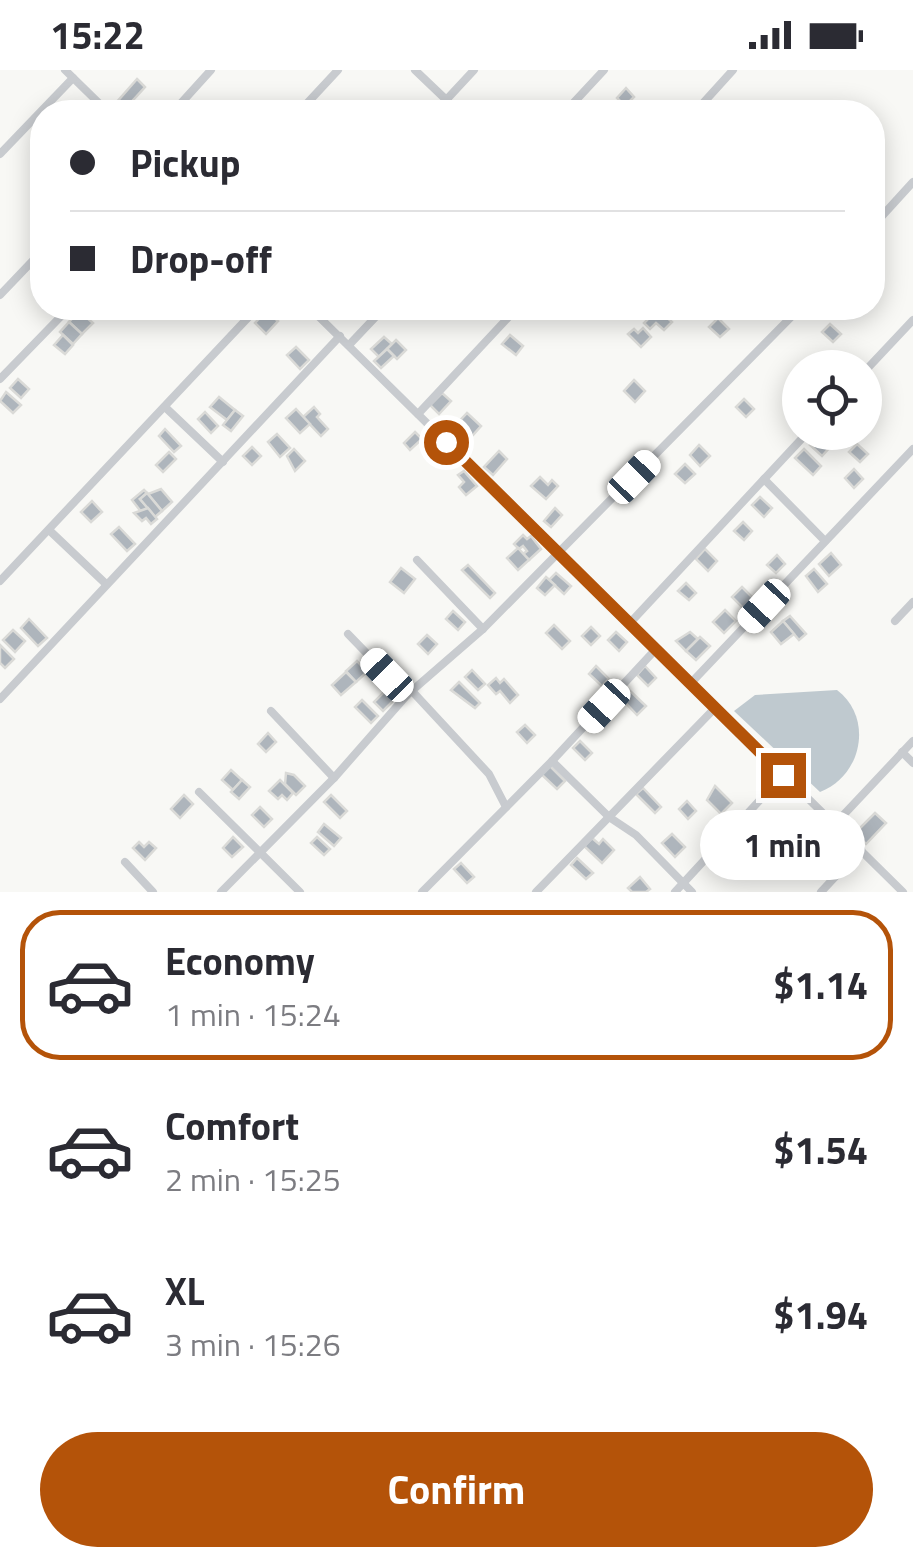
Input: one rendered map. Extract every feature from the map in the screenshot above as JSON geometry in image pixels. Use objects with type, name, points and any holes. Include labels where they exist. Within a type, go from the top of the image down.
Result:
[{"type":"street","points":[[65,70],[96,100]]},
{"type":"street","points":[[185,100],[211,70]]},
{"type":"street","points":[[310,100],[338,70]]},
{"type":"street","points":[[415,70],[446,100],[474,70]]},
{"type":"street","points":[[576,100],[604,70]]},
{"type":"street","points":[[705,100],[733,70]]},
{"type":"street","points":[[52,100],[73,78]]},
{"type":"street","points":[[0,154],[30,123]]},
{"type":"street","points":[[885,213],[913,182]]},
{"type":"street","points":[[0,296],[30,264]]},
{"type":"street","points":[[0,379],[57,320]]},
{"type":"street","points":[[0,581],[246,320]]},
{"type":"street","points":[[323,320],[903,892]]},
{"type":"street","points":[[350,346],[373,320]]},
{"type":"street","points":[[418,414],[506,320]]},
{"type":"street","points":[[221,892],[334,778],[409,693],[483,628],[788,320]]},
{"type":"street","points":[[882,353],[913,320]]},
{"type":"street","points":[[0,699],[340,336]]},
{"type":"street","points":[[165,407],[222,462]]},
{"type":"street","points":[[690,684],[913,449]]},
{"type":"street","points":[[629,624],[791,450]]},
{"type":"street","points":[[764,479],[826,541]]},
{"type":"street","points":[[49,530],[106,584]]},
{"type":"street","points":[[417,560],[483,628]]},
{"type":"street","points":[[896,621],[913,602]]},
{"type":"street","points":[[348,634],[488,774],[506,807]]},
{"type":"street","points":[[422,892],[552,762],[656,650]]},
{"type":"street","points":[[536,892],[715,708]]},
{"type":"street","points":[[271,711],[334,778]]},
{"type":"street","points":[[834,825],[913,740]]},
{"type":"street","points":[[902,752],[913,763]]},
{"type":"street","points":[[552,762],[608,818],[636,835],[692,892]]},
{"type":"street","points":[[675,892],[783,775]]},
{"type":"street","points":[[199,792],[300,892]]},
{"type":"street","points":[[821,892],[861,850]]},
{"type":"street","points":[[124,862],[153,892]]},
{"type":"shaded area","points":[[837,690],[856,716],[858,746],[846,773],[820,792],[734,711],[755,695]]},
{"type":"building","points":[[137,79],[145,87],[133,100],[119,100]]},
{"type":"building","points":[[626,88],[634,97],[631,100],[617,98]]},
{"type":"building","points":[[90,320],[93,323],[82,334],[69,322]]},
{"type":"building","points":[[258,320],[278,321],[266,334],[255,323]]},
{"type":"building","points":[[720,320],[729,329],[720,337],[709,327]]},
{"type":"building","points":[[69,322],[82,334],[73,344],[60,332]]},
{"type":"building","points":[[672,322],[664,330],[656,323],[650,329],[644,323]]},
{"type":"building","points":[[830,324],[841,334],[833,342],[822,332]]},
{"type":"building","points":[[643,328],[651,337],[641,347],[628,334]]},
{"type":"building","points":[[63,335],[73,345],[65,354],[54,345]]},
{"type":"building","points":[[510,335],[523,346],[516,355],[502,344]]},
{"type":"building","points":[[384,337],[392,344],[379,357],[371,349]]},
{"type":"building","points":[[396,340],[406,350],[397,359],[387,349]]},
{"type":"building","points":[[296,347],[309,360],[300,369],[287,355]]},
{"type":"building","points":[[387,349],[394,356],[381,368],[374,361]]},
{"type":"building","points":[[18,379],[29,389],[21,398],[10,388]]},
{"type":"building","points":[[634,380],[645,391],[635,402],[624,391]]},
{"type":"building","points":[[6,392],[21,405],[13,413],[0,401]]},
{"type":"building","points":[[442,393],[451,401],[439,414],[430,405]]},
{"type":"building","points":[[219,397],[235,410],[227,420],[210,407]]},
{"type":"building","points":[[744,399],[754,409],[746,417],[736,407]]},
{"type":"building","points":[[314,407],[328,429],[321,436],[303,417]]},
{"type":"building","points":[[296,409],[310,424],[300,433],[286,418]]},
{"type":"building","points":[[235,410],[243,416],[231,431],[223,425]]},
{"type":"building","points":[[205,412],[218,426],[211,433],[198,419]]},
{"type":"building","points":[[467,413],[481,426],[465,444],[451,430]]},
{"type":"building","points":[[165,429],[181,446],[174,452],[159,436]]},
{"type":"building","points":[[415,432],[422,439],[410,450],[404,443]]},
{"type":"building","points":[[277,434],[290,448],[280,457],[268,442]]},
{"type":"building","points":[[699,445],[710,456],[700,466],[690,455]]},
{"type":"building","points":[[252,447],[261,456],[252,465],[243,456]]},
{"type":"building","points":[[294,449],[305,461],[295,471],[287,456]]},
{"type":"building","points":[[805,450],[821,466],[813,475],[795,458]]},
{"type":"building","points":[[864,450],[868,454],[860,462],[849,452]]},
{"type":"building","points":[[499,451],[507,459],[493,475],[484,467]]},
{"type":"building","points":[[169,452],[176,459],[163,472],[156,465]]},
{"type":"building","points":[[685,464],[695,474],[685,483],[675,474]]},
{"type":"building","points":[[854,469],[863,479],[854,488],[845,478]]},
{"type":"building","points":[[464,471],[477,486],[466,495],[459,487],[464,482],[458,475]]},
{"type":"building","points":[[540,477],[548,485],[552,480],[558,486],[546,499],[531,486]]},
{"type":"building","points":[[161,489],[172,502],[162,511],[148,494]]},
{"type":"building","points":[[144,490],[147,493],[140,499],[148,508],[142,513],[132,500]]},
{"type":"building","points":[[147,493],[162,511],[155,517],[140,499]]},
{"type":"building","points":[[760,497],[772,508],[764,517],[752,505]]},
{"type":"building","points":[[92,501],[102,512],[91,522],[81,512]]},
{"type":"building","points":[[148,508],[157,519],[151,524],[134,513]]},
{"type":"building","points":[[555,508],[562,515],[551,527],[544,521]]},
{"type":"building","points":[[743,522],[752,531],[744,540],[734,531]]},
{"type":"building","points":[[119,527],[135,544],[127,551],[111,534]]},
{"type":"building","points":[[523,535],[527,539],[531,536],[541,549],[529,560],[523,554],[527,551],[523,546],[519,549],[514,544]]},
{"type":"building","points":[[518,548],[529,560],[518,570],[507,558]]},
{"type":"building","points":[[705,549],[717,561],[708,571],[696,559]]},
{"type":"building","points":[[831,553],[841,565],[829,576],[819,564]]},
{"type":"building","points":[[777,555],[785,564],[776,573],[767,565]]},
{"type":"building","points":[[468,565],[495,593],[490,598],[462,570]]},
{"type":"building","points":[[401,568],[415,579],[404,593],[390,582]]},
{"type":"building","points":[[814,569],[827,584],[818,592],[806,576]]},
{"type":"building","points":[[556,573],[571,586],[564,594],[549,580]]},
{"type":"building","points":[[546,577],[555,585],[545,595],[537,588]]},
{"type":"building","points":[[686,583],[696,593],[689,600],[678,591]]},
{"type":"building","points":[[742,587],[758,603],[748,613],[732,597]]},
{"type":"building","points":[[725,610],[736,621],[724,633],[713,622]]},
{"type":"building","points":[[453,611],[465,622],[458,630],[446,619]]},
{"type":"building","points":[[790,616],[806,634],[799,640],[783,621]]},
{"type":"building","points":[[29,619],[47,638],[38,646],[21,628]]},
{"type":"building","points":[[783,621],[794,634],[781,644],[771,632]]},
{"type":"building","points":[[554,625],[570,641],[562,649],[546,633]]},
{"type":"building","points":[[591,627],[600,636],[591,645],[582,636]]},
{"type":"building","points":[[13,630],[25,641],[15,652],[3,640]]},
{"type":"building","points":[[616,632],[627,642],[619,651],[608,640]]},
{"type":"building","points":[[690,632],[698,639],[686,651],[676,641]]},
{"type":"building","points":[[427,635],[437,644],[428,654],[418,644]]},
{"type":"building","points":[[700,637],[710,646],[696,660],[686,651]]},
{"type":"building","points":[[0,645],[14,659],[5,668],[0,663]]},
{"type":"building","points":[[357,661],[367,672],[356,682],[346,671]]},
{"type":"building","points":[[596,666],[609,679],[602,686],[589,674]]},
{"type":"building","points":[[645,666],[656,678],[648,686],[637,675]]},
{"type":"building","points":[[472,670],[485,684],[478,690],[465,677]]},
{"type":"building","points":[[346,672],[356,682],[341,695],[332,685]]},
{"type":"building","points":[[496,678],[500,683],[504,679],[518,695],[510,703],[488,685]]},
{"type":"building","points":[[459,682],[480,703],[475,708],[451,690]]},
{"type":"building","points":[[628,689],[646,706],[637,715],[620,697]]},
{"type":"building","points":[[385,691],[394,700],[383,711],[374,702]]},
{"type":"building","points":[[362,700],[378,716],[371,723],[355,707]]},
{"type":"building","points":[[525,725],[535,735],[527,743],[517,732]]},
{"type":"building","points":[[268,733],[276,742],[266,752],[258,744]]},
{"type":"building","points":[[580,741],[592,753],[585,760],[573,748]]},
{"type":"building","points":[[549,765],[565,781],[557,789],[541,774]]},
{"type":"building","points":[[231,770],[242,780],[233,790],[222,780]]},
{"type":"building","points":[[286,773],[305,786],[296,795],[285,784]]},
{"type":"building","points":[[242,780],[250,787],[239,799],[231,792]]},
{"type":"building","points":[[280,780],[293,793],[287,800],[282,795],[278,799],[269,791]]},
{"type":"building","points":[[715,786],[732,803],[721,814],[707,800]]},
{"type":"building","points":[[643,788],[661,807],[655,813],[636,794]]},
{"type":"building","points":[[184,795],[193,804],[180,818],[171,809]]},
{"type":"building","points":[[331,795],[347,811],[340,818],[324,802]]},
{"type":"building","points":[[687,801],[696,811],[688,819],[679,809]]},
{"type":"building","points":[[260,807],[272,819],[264,827],[252,815]]},
{"type":"building","points":[[875,813],[886,823],[866,844],[855,833]]},
{"type":"building","points":[[324,824],[341,838],[334,846],[318,832]]},
{"type":"building","points":[[672,834],[685,847],[675,857],[662,843]]},
{"type":"building","points":[[233,837],[243,847],[232,857],[223,848]]},
{"type":"building","points":[[317,837],[330,849],[324,855],[311,843]]},
{"type":"building","points":[[592,838],[599,844],[603,839],[614,850],[602,863],[584,846]]},
{"type":"building","points":[[139,842],[144,847],[149,842],[156,848],[145,860],[133,848]]},
{"type":"building","points":[[577,858],[593,873],[586,879],[571,865]]},
{"type":"building","points":[[461,863],[474,877],[467,883],[454,869]]},
{"type":"building","points":[[640,877],[650,889],[632,892],[628,888]]},
{"type":"route","points":[[446,442],[783,775]]}]
